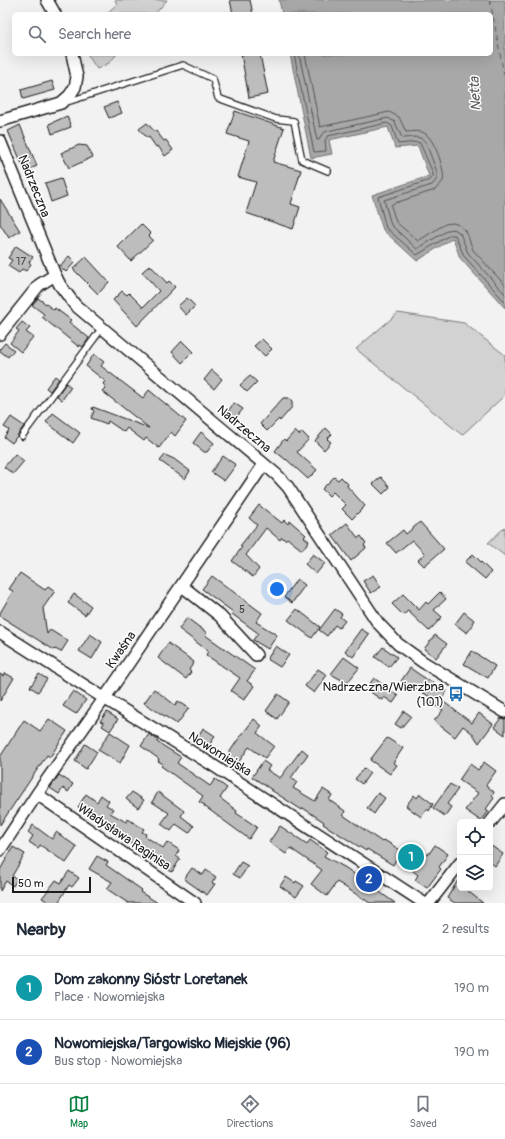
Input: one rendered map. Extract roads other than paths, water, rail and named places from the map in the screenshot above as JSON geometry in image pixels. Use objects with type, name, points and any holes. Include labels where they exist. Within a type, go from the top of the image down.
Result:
[{"type":"street","points":[[47,0],[55,12]]},
{"type":"street","points":[[0,121],[61,103],[70,96],[75,87],[77,77],[72,56]]},
{"type":"street","name":"Nadrzeczna","points":[[0,141],[55,275],[60,285],[75,305],[277,475],[288,487],[378,623],[398,644],[423,662],[505,712]]},
{"type":"street","points":[[0,334],[38,285],[55,275]]},
{"type":"street","name":"Kwaśna","points":[[0,850],[264,464]]},
{"type":"street","points":[[182,586],[220,616],[256,655]]},
{"type":"street","name":"Nowomiejska","points":[[0,632],[211,764],[424,903]]},
{"type":"street","name":"Władysława Raginisa","points":[[37,794],[195,903]]},
{"type":"street","points":[[493,820],[505,804]]},
{"type":"street","points":[[429,903],[457,867]]},
{"type":"lane","points":[[61,103],[183,65],[213,79],[218,98],[276,119],[294,121],[302,160],[328,171]]},
{"type":"lane","points":[[22,436],[102,328]]},
{"type":"water","name":"Netta","points":[[279,0],[505,0],[505,308],[460,258],[453,238],[417,261],[383,230],[372,195],[429,176],[418,146],[395,148],[388,127],[329,140],[332,154],[311,158],[290,56],[493,56],[493,12],[282,12]]},
{"type":"place","name":"Nadrzeczna/Wierzbna (101)","points":[[456,694]]},
{"type":"place","name":"Dom zakonny Sióstr Loretanek","points":[[411,857]]},
{"type":"place","name":"Nowomiejska/Targowisko Miejskie (96)","points":[[369,879]]}]
